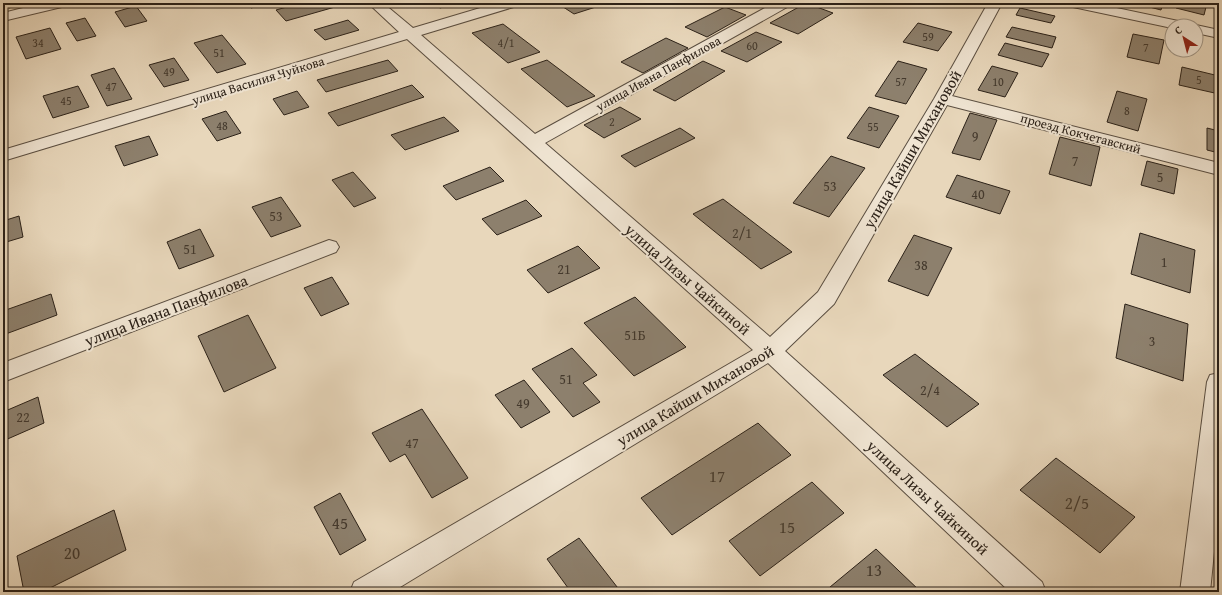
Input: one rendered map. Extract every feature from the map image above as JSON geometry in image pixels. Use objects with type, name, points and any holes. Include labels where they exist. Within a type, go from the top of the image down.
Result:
[{"type":"street","points":[[3,17],[61,3]]},
{"type":"street","name":"улица Лизы Чайкиной","points":[[375,3],[412,34],[532,143],[770,351],[1031,592]]},
{"type":"street","name":"улица Василия Чуйкова","points":[[3,156],[512,3]]},
{"type":"street","name":"улица Ивана Панфилова","points":[[532,143],[784,3]]},
{"type":"street","name":"улица Кайши Михановой","points":[[365,592],[770,351],[826,298],[942,99],[995,3]]},
{"type":"street","points":[[1073,3],[1164,22]]},
{"type":"street","points":[[1204,31],[1219,34]]},
{"type":"street","name":"проезд Кокчетавский","points":[[942,99],[1219,169]]},
{"type":"street","name":"улица Ивана Панфилова","points":[[3,373],[329,247]]},
{"type":"street","points":[[1195,592],[1219,382]]},
{"type":"building","points":[[7,3],[28,3],[9,8]]},
{"type":"building","points":[[247,3],[269,3],[251,8]]},
{"type":"building","points":[[301,3],[331,3],[335,7],[286,21],[276,10]]},
{"type":"building","points":[[434,3],[457,3],[440,8]]},
{"type":"building","points":[[557,3],[599,3],[602,5],[574,14]]},
{"type":"building","points":[[806,3],[833,13],[798,34],[770,23]]},
{"type":"building","points":[[869,3],[889,3],[882,7]]},
{"type":"building","points":[[1134,3],[1163,3],[1161,10]]},
{"type":"building","points":[[1178,3],[1207,3],[1204,15],[1176,8]]},
{"type":"building","points":[[136,6],[147,21],[125,27],[115,12]]},
{"type":"building","points":[[725,7],[746,15],[707,37],[685,27]]},
{"type":"building","points":[[1020,8],[1055,16],[1051,23],[1016,15]]},
{"type":"building","points":[[85,18],[96,36],[77,41],[66,23]]},
{"type":"building","points":[[348,20],[359,30],[325,40],[314,30]]},
{"type":"building","points":[[918,23],[952,32],[938,51],[903,42]]},
{"type":"building","points":[[503,24],[540,52],[508,63],[472,33]]},
{"type":"building","points":[[1012,27],[1056,37],[1052,48],[1006,37]]},
{"type":"building","points":[[50,28],[61,49],[26,59],[16,37]]},
{"type":"building","points":[[756,32],[782,42],[747,62],[721,51]]},
{"type":"building","points":[[1133,34],[1164,40],[1159,64],[1127,57]]},
{"type":"building","points":[[222,35],[246,64],[217,73],[194,43]]},
{"type":"building","points":[[666,38],[688,48],[643,73],[621,62]]},
{"type":"building","points":[[1005,43],[1049,54],[1042,67],[998,55]]},
{"type":"building","points":[[174,58],[189,80],[164,87],[149,65]]},
{"type":"building","points":[[388,60],[398,71],[326,92],[317,80]]},
{"type":"building","points":[[547,60],[595,96],[567,107],[521,69]]},
{"type":"building","points":[[703,61],[725,71],[675,101],[653,90]]},
{"type":"building","points":[[898,61],[927,69],[906,104],[875,96]]},
{"type":"building","points":[[992,66],[1018,73],[1005,97],[978,90]]},
{"type":"building","points":[[1182,67],[1219,76],[1219,94],[1179,85]]},
{"type":"building","points":[[114,68],[132,99],[107,106],[91,75]]},
{"type":"building","points":[[412,85],[424,97],[338,126],[328,113]]},
{"type":"building","points":[[78,86],[89,107],[53,118],[43,96]]},
{"type":"building","points":[[297,91],[309,107],[284,115],[273,99]]},
{"type":"building","points":[[1117,91],[1147,99],[1138,131],[1107,122]]},
{"type":"building","points":[[620,107],[641,119],[604,138],[584,125]]},
{"type":"building","points":[[869,107],[899,116],[879,148],[847,138]]},
{"type":"building","points":[[226,111],[241,133],[217,141],[202,119]]},
{"type":"building","points":[[970,113],[997,120],[980,160],[952,153]]},
{"type":"building","points":[[444,117],[459,131],[405,150],[391,135]]},
{"type":"building","points":[[680,128],[695,138],[635,167],[621,156]]},
{"type":"building","points":[[1207,128],[1219,131],[1219,153],[1207,150]]},
{"type":"building","points":[[149,136],[158,155],[124,166],[115,146]]},
{"type":"building","points":[[1060,137],[1100,147],[1091,186],[1049,174]]},
{"type":"building","points":[[831,156],[865,168],[829,217],[793,203]]},
{"type":"building","points":[[1147,161],[1178,169],[1174,194],[1141,185]]},
{"type":"building","points":[[490,167],[504,181],[456,200],[443,186]]},
{"type":"building","points":[[353,172],[376,198],[354,207],[332,180]]},
{"type":"building","points":[[957,175],[1010,191],[1000,214],[946,197]]},
{"type":"building","points":[[281,197],[301,226],[271,237],[252,207]]},
{"type":"building","points":[[723,199],[792,252],[761,269],[693,214]]},
{"type":"building","points":[[526,200],[542,216],[497,235],[482,219]]},
{"type":"building","points":[[19,216],[23,237],[3,243],[3,221]]},
{"type":"building","points":[[200,229],[214,256],[179,269],[167,242]]},
{"type":"building","points":[[1140,233],[1195,250],[1190,293],[1131,274]]},
{"type":"building","points":[[914,235],[952,248],[928,296],[888,281]]},
{"type":"building","points":[[578,246],[600,268],[548,293],[527,270]]},
{"type":"building","points":[[332,277],[349,304],[321,316],[304,288]]},
{"type":"building","points":[[51,294],[57,315],[3,335],[3,311]]},
{"type":"building","points":[[635,297],[686,347],[634,376],[584,323]]},
{"type":"building","points":[[1125,304],[1188,324],[1183,381],[1116,358]]},
{"type":"building","points":[[248,315],[276,368],[224,392],[198,336]]},
{"type":"building","points":[[572,348],[597,375],[583,383],[600,402],[573,417],[532,369]]},
{"type":"building","points":[[915,354],[979,404],[947,427],[883,375]]},
{"type":"building","points":[[524,380],[550,412],[521,428],[495,395]]},
{"type":"building","points":[[38,397],[44,423],[3,441],[3,412]]},
{"type":"building","points":[[422,409],[468,478],[432,498],[405,454],[390,462],[372,433]]},
{"type":"building","points":[[758,423],[791,455],[672,535],[641,498]]},
{"type":"building","points":[[1056,458],[1135,517],[1100,553],[1020,490]]},
{"type":"building","points":[[812,482],[844,513],[760,576],[729,541]]},
{"type":"building","points":[[340,493],[366,540],[340,555],[314,507]]},
{"type":"building","points":[[114,510],[126,550],[42,592],[24,592],[17,556]]},
{"type":"building","points":[[579,538],[621,592],[571,592],[547,559]]},
{"type":"building","points":[[876,549],[921,592],[824,592]]}]
